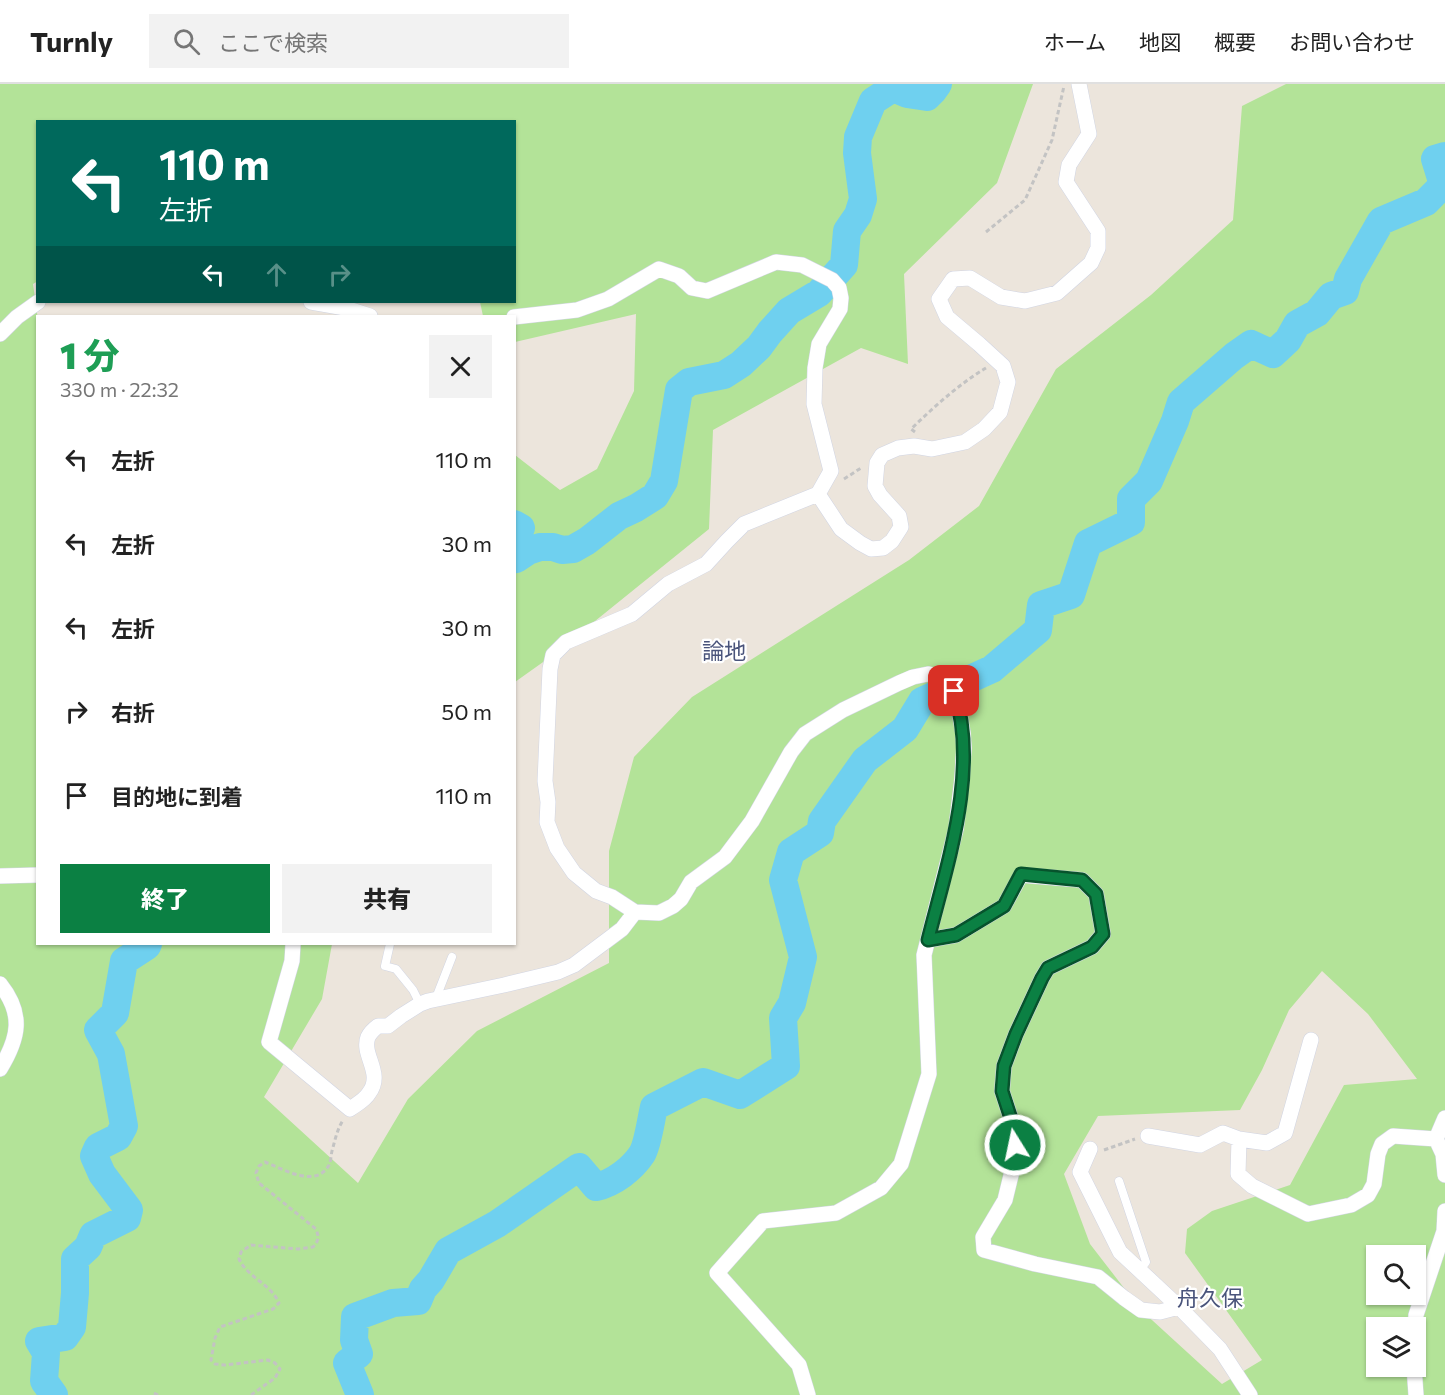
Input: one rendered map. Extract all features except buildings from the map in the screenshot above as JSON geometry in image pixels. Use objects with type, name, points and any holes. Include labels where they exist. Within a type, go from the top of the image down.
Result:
[{"type":"street","points":[[818,494],[841,529],[871,549],[883,548],[892,542],[901,527],[899,516],[875,486],[877,463],[882,455],[898,448],[914,446],[928,448],[965,442],[984,429],[1000,412],[1008,382],[1003,366],[947,317],[939,299],[953,279],[970,279],[1001,297],[1025,301],[1057,293],[1091,263],[1098,248],[1098,231],[1066,182],[1069,165],[1089,134],[1079,84]]},
{"type":"street","points":[[516,317],[577,309],[608,299],[659,269],[679,276],[692,288],[706,291],[776,262],[802,265],[832,280],[841,298],[840,309],[819,344],[815,368],[814,404],[831,471],[818,494],[744,524],[706,564],[668,584],[632,614],[566,642],[554,655],[550,669],[545,781],[548,802],[547,822],[557,848],[574,873],[596,891],[612,897],[635,912],[659,913],[681,900],[691,882],[725,857],[752,821],[791,752],[806,734],[843,710],[899,683],[928,674],[939,676],[947,681],[954,691],[958,704],[964,748],[956,829],[924,955],[929,1074],[901,1164],[881,1188],[836,1213],[763,1221],[717,1273],[799,1365],[808,1395]]},
{"type":"street","points":[[0,334],[17,317],[37,303]]},
{"type":"street","points":[[316,303],[345,308],[367,315]]},
{"type":"street","points":[[928,940],[956,935],[1004,906],[1021,874],[1082,880],[1096,894],[1103,934],[1092,947],[1048,968],[1025,1014],[1004,1066],[1002,1091],[1015,1131],[1015,1159],[1005,1200],[983,1237],[984,1250],[1035,1264],[1098,1277],[1141,1310],[1160,1312],[1179,1307]]},
{"type":"street","points":[[0,876],[36,875]]},
{"type":"street","points":[[293,945],[292,962],[269,1042],[350,1108],[368,1096],[373,1087],[373,1067],[366,1048],[368,1037],[378,1026],[388,1026],[420,1004],[436,999],[558,972],[574,965],[622,929],[635,912]]},
{"type":"street","points":[[0,984],[7,992],[17,1020],[8,1056],[0,1069]]},
{"type":"street","points":[[1148,1136],[1200,1145],[1222,1133],[1239,1139],[1267,1143],[1285,1133],[1311,1040]]},
{"type":"street","points":[[1445,1118],[1436,1139],[1443,1154],[1445,1175]]},
{"type":"street","points":[[1239,1139],[1238,1174],[1252,1186],[1308,1214],[1351,1205],[1368,1195],[1374,1184],[1378,1154],[1382,1144],[1393,1136],[1436,1139]]},
{"type":"street","points":[[1090,1149],[1080,1172],[1120,1252],[1220,1349],[1250,1395]]},
{"type":"street","points":[[1416,1317],[1444,1231],[1445,1211]]},
{"type":"street","points":[[1415,1377],[1416,1395]]},
{"type":"lane","points":[[390,945],[385,966],[396,969],[413,990],[420,1004]]},
{"type":"lane","points":[[436,999],[452,957]]},
{"type":"lane","points":[[1119,1181],[1146,1262],[1140,1270]]},
{"type":"path","points":[[986,232],[1025,200],[1052,140],[1064,84]]},
{"type":"path","points":[[928,448],[911,429],[978,372],[998,361]]},
{"type":"path","points":[[251,1395],[275,1378],[279,1369],[275,1363],[268,1360],[225,1365],[215,1364],[211,1360],[215,1338],[220,1327],[273,1309],[279,1303],[271,1290],[243,1267],[239,1259],[241,1252],[251,1245],[313,1247],[319,1236],[316,1229],[259,1183],[256,1173],[259,1166],[265,1162],[300,1176],[313,1177],[321,1172],[328,1165],[338,1130],[350,1108]]},
{"type":"path","points":[[1090,1149],[1105,1150],[1148,1136]]},
{"type":"green space","points":[[0,84],[1033,84],[997,183],[904,274],[908,364],[861,348],[713,430],[709,529],[553,655],[516,681],[516,456],[560,490],[597,469],[634,391],[636,314],[516,342],[516,315],[483,315],[480,303],[516,303],[516,120],[36,120],[36,282],[33,284],[37,315],[36,945],[332,945],[322,999],[264,1097],[358,1183],[408,1099],[477,1031],[609,963],[609,851],[634,757],[692,697],[909,560],[979,506],[1056,369],[1151,295],[1233,220],[1242,106],[1286,84],[1445,84],[1445,1395],[0,1395]],"holes":[[[1322,971],[1368,1014],[1417,1079],[1344,1085],[1290,1185],[1212,1211],[1187,1229],[1185,1253],[1262,1360],[1222,1384],[1141,1310],[1090,1244],[1064,1174],[1098,1116],[1240,1110],[1262,1070],[1289,1010]]]},
{"type":"waterway","points":[[516,559],[540,547],[573,549],[619,516],[655,496],[664,481],[679,390],[689,382],[724,375],[741,364],[759,347],[789,311],[819,293],[844,265],[847,231],[858,215],[863,199],[857,153],[858,137],[873,101],[893,88],[907,94],[927,97],[938,84]]},
{"type":"waterway","points":[[360,1395],[347,1363],[359,1354],[354,1340],[355,1317],[393,1303],[418,1301],[423,1289],[448,1251],[497,1224],[579,1167],[596,1187],[622,1175],[638,1160],[644,1150],[654,1107],[703,1082],[740,1095],[786,1066],[783,1018],[792,1003],[803,957],[783,880],[791,852],[820,833],[822,821],[865,760],[905,729],[922,701],[992,669],[1038,630],[1041,605],[1071,595],[1088,543],[1131,522],[1131,499],[1149,481],[1181,402],[1251,344],[1273,354],[1288,340],[1297,324],[1317,313],[1331,296],[1345,291],[1348,279],[1381,221],[1426,202],[1443,185],[1435,159],[1445,156]]},
{"type":"waterway","points":[[516,525],[521,528],[516,537]]},
{"type":"waterway","points":[[54,1395],[44,1381],[46,1353],[39,1341],[65,1337],[72,1327],[75,1259],[88,1247],[93,1235],[127,1218],[129,1210],[102,1174],[94,1156],[98,1147],[118,1137],[124,1126],[111,1054],[98,1030],[115,1013],[124,961],[148,945]]},
{"type":"district","name":"論地","points":[[724,651]]},
{"type":"district","name":"舟久保","points":[[1210,1298]]},
{"type":"route","points":[[954,691],[963,733],[962,779],[956,829],[928,940],[956,935],[1004,906],[1021,874],[1082,880],[1096,894],[1103,934],[1092,947],[1048,968],[1016,1034],[1004,1066],[1002,1091],[1015,1131],[1015,1145]]}]
